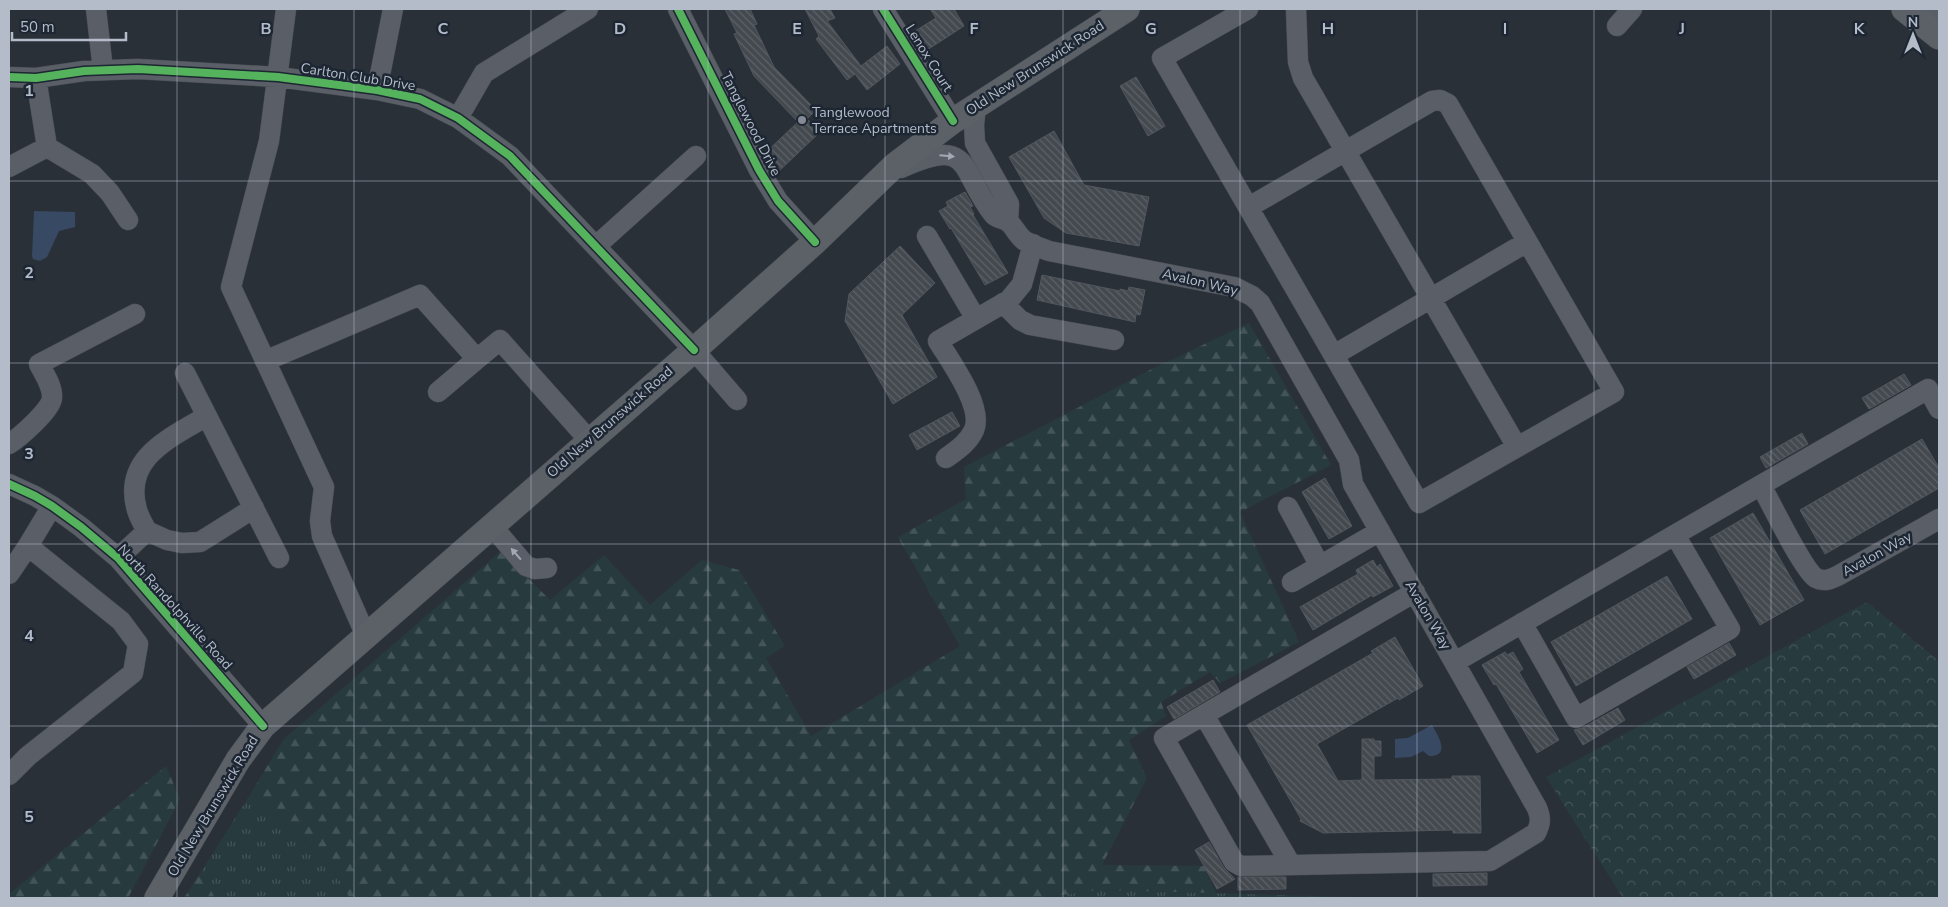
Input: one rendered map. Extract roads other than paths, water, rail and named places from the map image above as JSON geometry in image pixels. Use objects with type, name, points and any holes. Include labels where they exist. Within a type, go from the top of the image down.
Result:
[{"type":"main road","points":[[1904,9],[1935,24]]},
{"type":"main road","name":"Old New Brunswick Road","points":[[157,898],[238,760],[263,726],[694,350],[885,175],[953,121],[1116,12]]},
{"type":"street","points":[[96,9],[103,70]]},
{"type":"street","points":[[286,9],[270,142],[231,287],[324,487],[320,521],[322,536],[366,636]]},
{"type":"street","points":[[377,90],[393,9]]},
{"type":"street","points":[[458,118],[484,73],[588,9]]},
{"type":"street","name":"Tanglewood Drive","points":[[678,9],[759,170],[778,201],[814,242]]},
{"type":"street","name":"Lenox Court","points":[[883,9],[953,121]]},
{"type":"street","points":[[1248,9],[1162,58],[1420,503],[1614,392],[1448,104],[1440,100],[1432,101],[1249,207]]},
{"type":"street","points":[[1296,9],[1300,70],[1517,447]]},
{"type":"street","points":[[1617,26],[1632,9]]},
{"type":"street","name":"Carlton Club Drive","points":[[9,77],[36,78],[84,71],[138,69],[278,78],[377,90],[420,99],[458,118],[510,156],[694,350],[736,400]]},
{"type":"street","points":[[36,78],[47,148]]},
{"type":"street","points":[[976,106],[975,143],[1009,204],[1008,222]]},
{"type":"street","points":[[9,167],[47,148]]},
{"type":"street","points":[[47,148],[92,174],[110,193],[128,220]]},
{"type":"street","name":"Avalon Way","points":[[885,175],[924,158],[941,154],[957,157],[966,167],[995,217],[1008,222],[1024,240],[1049,252],[1234,287],[1252,296],[1260,303],[1349,460],[1353,484],[1455,662],[1761,485],[1805,566],[1817,578],[1823,580],[1831,580],[1939,519]]},
{"type":"street","points":[[596,246],[696,156]]},
{"type":"street","points":[[927,236],[976,320]]},
{"type":"street","points":[[1334,355],[1527,242]]},
{"type":"street","points":[[946,458],[963,446],[974,430],[976,421],[975,412],[968,394],[938,341],[1009,300],[1022,284],[1033,244]]},
{"type":"street","points":[[265,361],[420,295],[477,358]]},
{"type":"street","points":[[1004,303],[1020,320],[1030,325],[1114,340]]},
{"type":"street","points":[[9,444],[48,408],[52,399],[51,388],[39,364],[135,314]]},
{"type":"street","points":[[438,392],[500,340],[589,440]]},
{"type":"street","points":[[185,373],[279,558]]},
{"type":"street","points":[[1761,485],[1928,390],[1939,409]]},
{"type":"street","points":[[207,416],[162,444],[147,456],[137,472],[133,488],[137,511],[147,531],[167,540],[182,543],[200,542],[254,508]]},
{"type":"street","name":"North Randolphville Road","points":[[9,484],[52,506],[118,558],[263,726]]},
{"type":"street","points":[[9,574],[52,506]]},
{"type":"street","points":[[1288,507],[1320,566]]},
{"type":"street","points":[[492,526],[526,566],[536,569],[547,568]]},
{"type":"street","points":[[118,558],[147,531]]},
{"type":"street","points":[[1292,582],[1380,531]]},
{"type":"street","points":[[1522,623],[1576,718],[1730,629],[1675,535]]},
{"type":"street","points":[[9,775],[28,756],[133,672],[138,644],[121,621],[28,546]]},
{"type":"street","points":[[1415,592],[1164,738],[1234,862],[1241,866],[1490,861],[1536,833],[1541,818],[1537,808],[1455,662]]},
{"type":"street","points":[[1204,715],[1291,865]]},
{"type":"water","points":[[34,211],[75,212],[75,227],[59,231],[47,257],[40,261],[33,259],[32,256]]},
{"type":"water","points":[[1432,725],[1441,744],[1440,752],[1429,756],[1423,751],[1411,757],[1395,758],[1395,739],[1408,738]]},
{"type":"place","name":"Tanglewood Terrace Apartments","points":[[802,120]]}]
